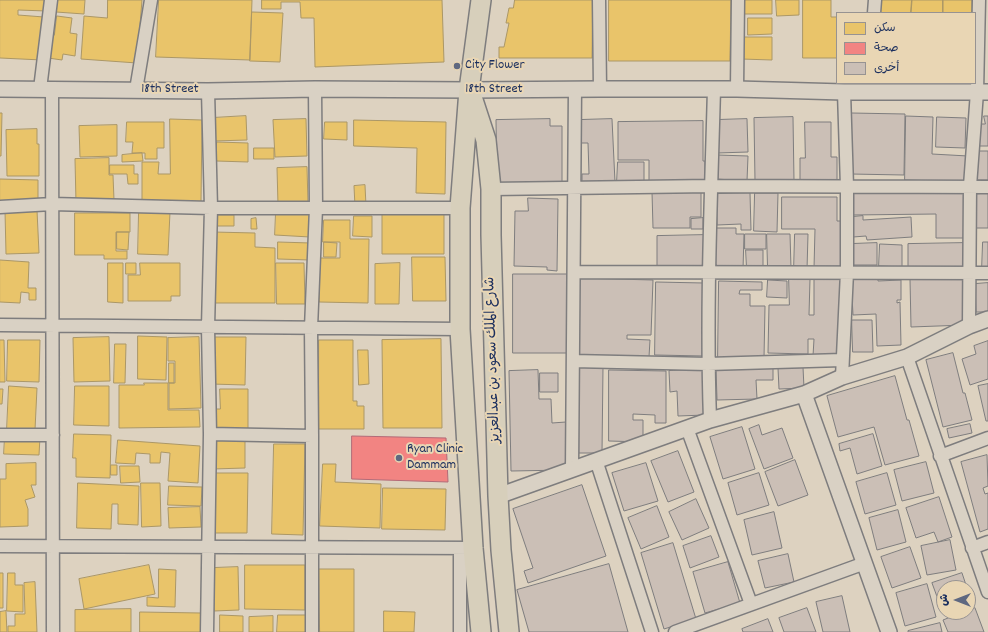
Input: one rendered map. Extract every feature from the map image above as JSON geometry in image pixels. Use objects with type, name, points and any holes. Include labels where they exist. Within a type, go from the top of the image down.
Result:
[{"type":"main road","name":"شارع الملك سعود بن عبدالعزيز","points":[[480,632],[467,548],[460,329],[460,208],[469,90],[481,0]]},
{"type":"main road","name":"شارع الملك سعود بن عبدالعزيز","points":[[469,90],[486,140],[491,189],[498,496],[501,550],[509,632]]},
{"type":"street","points":[[51,0],[46,90],[52,204],[53,632]]},
{"type":"street","points":[[136,90],[151,0]]},
{"type":"street","points":[[599,0],[600,89]]},
{"type":"street","points":[[737,90],[738,0]]},
{"type":"street","points":[[874,12],[875,0]]},
{"type":"street","points":[[969,326],[970,186],[982,92],[979,0]]},
{"type":"street","name":"18th Street","points":[[0,89],[208,91],[314,89],[600,89],[844,92],[873,88],[982,92]]},
{"type":"street","points":[[312,632],[311,328],[316,208],[314,89]]},
{"type":"street","points":[[572,470],[575,89]]},
{"type":"street","points":[[710,420],[708,364],[708,272],[714,90]]},
{"type":"street","points":[[207,632],[210,434],[208,327],[211,208],[208,91]]},
{"type":"street","points":[[842,377],[847,272],[847,187],[844,92]]},
{"type":"street","points":[[491,189],[711,186],[988,186]]},
{"type":"street","points":[[0,207],[52,204],[211,208],[460,208]]},
{"type":"street","points":[[574,272],[988,273]]},
{"type":"street","points":[[498,496],[710,420],[804,394],[842,377],[907,357],[969,326],[988,319]]},
{"type":"street","points":[[0,325],[53,327],[460,329]]},
{"type":"street","points":[[907,357],[988,592]]},
{"type":"street","points":[[573,361],[708,364],[842,360]]},
{"type":"street","points":[[804,394],[889,632]]},
{"type":"street","points":[[687,428],[751,604]]},
{"type":"street","points":[[0,434],[53,435]]},
{"type":"street","points":[[210,434],[312,436]]},
{"type":"street","points":[[940,456],[988,438]]},
{"type":"street","points":[[596,460],[652,632]]},
{"type":"street","points":[[972,548],[988,542]]},
{"type":"street","points":[[0,546],[467,548],[460,632]]},
{"type":"street","points":[[675,632],[865,563]]},
{"type":"building: سكن","points":[[0,0],[47,0],[46,11],[18,10],[18,15],[44,17],[42,60],[0,58]]},
{"type":"building: سكن","points":[[57,0],[85,0],[84,14],[56,12]]},
{"type":"building: سكن","points":[[108,0],[142,0],[137,63],[81,59],[84,16],[107,18]]},
{"type":"building: سكن","points":[[159,0],[252,0],[250,60],[156,57]]},
{"type":"building: سكن","points":[[262,0],[442,0],[444,62],[315,67],[314,18],[301,18],[300,2],[281,2],[281,9],[262,9]]},
{"type":"building: سكن","points":[[515,0],[593,0],[592,58],[499,58],[499,47],[504,47],[509,23],[506,23],[509,8],[513,8]]},
{"type":"building: سكن","points":[[609,0],[731,0],[730,61],[609,61]]},
{"type":"building: سكن","points":[[740,0],[772,0],[772,14],[740,14]]},
{"type":"building: سكن","points":[[776,0],[799,0],[799,15],[777,16]]},
{"type":"building: سكن","points":[[803,0],[831,0],[831,17],[836,17],[836,58],[803,58]]},
{"type":"building: سكن","points":[[881,0],[912,0],[911,12],[881,12]]},
{"type":"building: سكن","points":[[912,0],[943,0],[943,12],[911,12]]},
{"type":"building: سكن","points":[[943,0],[972,0],[972,12],[943,12]]},
{"type":"building: سكن","points":[[252,12],[283,13],[280,62],[250,61]]},
{"type":"building: سكن","points":[[57,16],[72,18],[70,33],[77,34],[75,56],[63,54],[62,60],[48,58],[51,34],[54,35]]},
{"type":"building: سكن","points":[[748,18],[772,18],[772,34],[748,35]]},
{"type":"building: سكن","points":[[741,37],[772,37],[772,60],[741,59]]},
{"type":"building: سكن","points":[[0,113],[2,113],[1,156],[0,156]]},
{"type":"building: سكن","points":[[246,116],[247,140],[214,141],[212,118]]},
{"type":"building: سكن","points":[[170,119],[202,120],[201,203],[142,202],[142,162],[159,162],[158,174],[170,174]]},
{"type":"building: سكن","points":[[306,119],[307,156],[275,157],[273,120]]},
{"type":"building: سكن","points":[[354,120],[446,122],[445,194],[416,193],[417,148],[354,146]]},
{"type":"building: سكن","points":[[127,122],[164,122],[164,148],[157,148],[157,159],[145,159],[145,153],[132,153],[133,142],[126,142]]},
{"type":"building: سكن","points":[[325,122],[347,122],[347,140],[324,139]]},
{"type":"building: سكن","points":[[117,125],[117,156],[80,157],[79,126]]},
{"type":"building: سكن","points":[[37,129],[37,144],[39,144],[39,176],[7,176],[6,130]]},
{"type":"building: سكن","points":[[217,142],[248,143],[248,162],[216,161]]},
{"type":"building: سكن","points":[[254,148],[274,148],[274,159],[254,159]]},
{"type":"building: سكن","points":[[142,153],[143,161],[122,162],[122,155]]},
{"type":"building: سكن","points":[[109,158],[109,175],[113,175],[114,200],[126,200],[126,202],[76,203],[75,159]]},
{"type":"building: سكن","points":[[110,165],[134,165],[134,174],[138,174],[138,184],[128,184],[127,174],[110,174]]},
{"type":"building: سكن","points":[[307,167],[308,204],[278,205],[277,168]]},
{"type":"building: سكن","points":[[0,179],[38,180],[38,201],[0,201]]},
{"type":"building: سكن","points":[[365,185],[366,206],[355,207],[354,186]]},
{"type":"building: سكن","points":[[37,210],[39,253],[6,254],[5,211]]},
{"type":"building: سكن","points":[[139,211],[170,212],[168,255],[138,254]]},
{"type":"building: سكن","points":[[276,212],[311,213],[310,237],[275,235]]},
{"type":"building: سكن","points":[[75,213],[130,213],[130,232],[116,232],[116,251],[127,251],[127,259],[104,259],[104,255],[75,255]]},
{"type":"building: سكن","points":[[444,213],[444,254],[382,254],[382,214]]},
{"type":"building: سكن","points":[[213,215],[234,215],[234,226],[213,226]]},
{"type":"building: سكن","points":[[354,216],[372,216],[372,237],[353,236]]},
{"type":"building: سكن","points":[[256,218],[257,229],[251,229],[251,219]]},
{"type":"building: سكن","points":[[324,220],[350,220],[350,239],[369,239],[368,303],[319,302],[320,258],[340,258],[340,242],[323,242]]},
{"type":"building: سكن","points":[[117,232],[129,232],[128,250],[117,249]]},
{"type":"building: سكن","points":[[213,232],[255,233],[255,247],[275,248],[275,303],[212,303]]},
{"type":"building: سكن","points":[[278,242],[311,243],[310,260],[278,259]]},
{"type":"building: سكن","points":[[324,242],[337,243],[336,257],[324,257]]},
{"type":"building: سكن","points":[[412,257],[445,257],[446,301],[413,301]]},
{"type":"building: سكن","points":[[0,260],[29,262],[28,288],[36,288],[36,300],[29,300],[29,293],[21,292],[20,303],[0,302]]},
{"type":"building: سكن","points":[[108,263],[123,263],[123,303],[108,302]]},
{"type":"building: سكن","points":[[126,263],[136,263],[136,274],[126,274]]},
{"type":"building: سكن","points":[[140,263],[180,263],[180,296],[171,296],[171,301],[128,301],[128,275],[140,275]]},
{"type":"building: سكن","points":[[276,263],[304,263],[305,304],[277,304]]},
{"type":"building: سكن","points":[[400,263],[399,304],[375,304],[375,264]]},
{"type":"building: سكن","points":[[138,336],[167,337],[166,380],[138,379]]},
{"type":"building: سكن","points":[[109,337],[110,381],[74,382],[73,338]]},
{"type":"building: سكن","points":[[199,337],[201,408],[169,409],[169,383],[175,383],[175,361],[168,361],[168,338]]},
{"type":"building: سكن","points":[[212,337],[246,337],[245,385],[211,384]]},
{"type":"building: سكن","points":[[441,339],[442,428],[383,428],[382,340]]},
{"type":"building: سكن","points":[[0,340],[4,340],[5,382],[0,382]]},
{"type":"building: سكن","points":[[8,340],[40,340],[39,382],[7,381]]},
{"type":"building: سكن","points":[[319,340],[353,340],[353,401],[357,401],[357,406],[364,406],[364,429],[319,429]]},
{"type":"building: سكن","points":[[115,344],[126,344],[125,383],[114,383]]},
{"type":"building: سكن","points":[[358,350],[368,350],[369,384],[359,385]]},
{"type":"building: سكن","points":[[169,363],[174,363],[174,383],[169,383]]},
{"type":"building: سكن","points":[[144,383],[168,383],[168,410],[199,410],[200,427],[119,428],[119,385],[144,385]]},
{"type":"building: سكن","points":[[9,386],[37,388],[35,430],[7,429]]},
{"type":"building: سكن","points":[[75,386],[109,386],[109,426],[74,425]]},
{"type":"building: سكن","points":[[0,389],[3,389],[2,404],[0,404]]},
{"type":"building: سكن","points":[[220,389],[248,389],[248,430],[216,430],[216,409],[220,409]]},
{"type":"building: سكن","points":[[74,434],[111,435],[110,478],[76,477],[76,458],[73,458]]},
{"type":"building: سكن","points":[[5,436],[40,437],[39,455],[4,454]]},
{"type":"building: سكن","points":[[212,439],[245,439],[245,468],[213,469]]},
{"type":"building: سكن","points":[[118,440],[200,446],[198,483],[168,481],[170,453],[161,452],[160,463],[150,463],[150,454],[136,453],[135,464],[116,463]]},
{"type":"building: سكن","points":[[274,444],[305,444],[303,535],[272,534]]},
{"type":"building: سكن","points":[[36,463],[36,485],[31,485],[35,497],[25,500],[28,509],[28,526],[0,527],[0,479],[6,479],[6,464]]},
{"type":"building: سكن","points":[[323,464],[336,464],[335,482],[381,484],[380,528],[320,526]]},
{"type":"building: سكن","points":[[111,465],[117,465],[117,475],[111,475]]},
{"type":"building: سكن","points":[[120,466],[139,466],[140,482],[121,483]]},
{"type":"building: سكن","points":[[215,473],[248,473],[247,533],[214,533]]},
{"type":"building: سكن","points":[[78,483],[139,486],[138,525],[118,524],[118,504],[112,504],[111,529],[77,528]]},
{"type":"building: سكن","points":[[141,483],[160,483],[161,526],[142,527]]},
{"type":"building: سكن","points":[[169,486],[202,487],[201,506],[168,505]]},
{"type":"building: سكن","points":[[383,488],[446,489],[445,530],[382,529]]},
{"type":"building: سكن","points":[[200,507],[201,527],[169,528],[168,508]]},
{"type":"building: سكن","points":[[149,565],[155,594],[84,609],[79,579]]},
{"type":"building: سكن","points":[[245,565],[305,565],[305,610],[245,609]]},
{"type":"building: سكن","points":[[238,567],[239,610],[214,611],[213,568]]},
{"type":"building: سكن","points":[[159,569],[176,570],[175,607],[147,606],[147,597],[158,598]]},
{"type":"building: سكن","points":[[319,569],[354,569],[354,632],[320,632]]},
{"type":"building: سكن","points":[[0,573],[3,573],[3,608],[0,608]]},
{"type":"building: سكن","points":[[8,573],[15,573],[15,585],[23,585],[23,612],[7,611]]},
{"type":"building: سكن","points":[[35,582],[37,632],[8,632],[8,626],[15,626],[15,614],[25,614],[24,583]]},
{"type":"building: سكن","points":[[131,609],[131,632],[75,632],[75,610]]},
{"type":"building: سكن","points":[[6,611],[7,632],[0,632],[0,612]]},
{"type":"building: سكن","points":[[384,611],[415,612],[414,632],[384,632]]},
{"type":"building: سكن","points":[[140,612],[201,613],[201,632],[140,632]]},
{"type":"building: سكن","points":[[220,615],[243,616],[243,632],[220,632]]},
{"type":"building: سكن","points":[[278,615],[309,615],[309,632],[277,632]]},
{"type":"building: سكن","points":[[273,616],[273,632],[249,632],[249,617]]},
{"type":"building: صحة","name":"Ryan Clinic Dammam","points":[[352,436],[446,438],[448,482],[352,479]]},
{"type":"building: أخرى","points":[[851,113],[905,114],[904,175],[850,174]]},
{"type":"building: أخرى","points":[[906,116],[933,117],[932,154],[968,156],[968,182],[905,180]]},
{"type":"building: أخرى","points":[[984,116],[988,116],[988,146],[976,146],[976,124],[985,124]]},
{"type":"building: أخرى","points":[[793,117],[794,181],[755,181],[754,118]]},
{"type":"building: أخرى","points":[[937,117],[966,118],[965,148],[936,147]]},
{"type":"building: أخرى","points":[[550,119],[550,126],[562,126],[562,183],[497,183],[496,120]]},
{"type":"building: أخرى","points":[[612,119],[615,182],[582,183],[582,174],[589,174],[588,143],[580,143],[579,120]]},
{"type":"building: أخرى","points":[[747,119],[748,152],[717,153],[716,120]]},
{"type":"building: أخرى","points":[[703,121],[703,161],[705,161],[705,182],[649,182],[649,160],[618,160],[618,122]]},
{"type":"building: أخرى","points":[[805,122],[831,122],[831,157],[837,157],[837,182],[800,182],[800,158],[805,158]]},
{"type":"building: أخرى","points":[[977,151],[988,151],[988,180],[976,180]]},
{"type":"building: أخرى","points":[[717,155],[748,156],[747,181],[716,179]]},
{"type":"building: أخرى","points":[[618,162],[644,162],[644,183],[617,182]]},
{"type":"building: أخرى","points":[[701,191],[701,217],[690,217],[690,228],[653,228],[652,192]]},
{"type":"building: أخرى","points":[[964,191],[965,238],[936,238],[936,214],[852,215],[852,193]]},
{"type":"building: أخرى","points":[[986,191],[988,191],[988,228],[976,228],[975,194],[986,193]]},
{"type":"building: أخرى","points":[[750,193],[751,230],[741,230],[741,224],[717,225],[716,194]]},
{"type":"building: أخرى","points":[[755,193],[778,193],[777,232],[754,231]]},
{"type":"building: أخرى","points":[[782,197],[837,197],[837,221],[842,221],[842,268],[814,268],[815,229],[782,229]]},
{"type":"building: أخرى","points":[[528,198],[558,199],[557,271],[547,270],[547,267],[514,266],[515,211],[528,211]]},
{"type":"building: أخرى","points":[[863,216],[863,220],[911,217],[912,237],[867,240],[866,236],[853,237],[852,217]]},
{"type":"building: أخرى","points":[[703,218],[703,229],[691,229],[691,219]]},
{"type":"building: أخرى","points":[[716,228],[736,228],[736,234],[744,234],[743,270],[716,270]]},
{"type":"building: أخرى","points":[[745,234],[766,234],[766,249],[745,249]]},
{"type":"building: أخرى","points":[[767,234],[790,234],[791,268],[768,269]]},
{"type":"building: أخرى","points":[[795,234],[808,234],[807,270],[794,270]]},
{"type":"building: أخرى","points":[[705,235],[706,269],[657,270],[657,236]]},
{"type":"building: أخرى","points":[[983,242],[988,242],[988,270],[982,269]]},
{"type":"building: أخرى","points":[[877,243],[877,265],[851,265],[851,244]]},
{"type":"building: أخرى","points":[[965,243],[965,267],[908,268],[908,244]]},
{"type":"building: أخرى","points":[[880,244],[902,245],[902,267],[879,266]]},
{"type":"building: أخرى","points":[[746,250],[763,250],[763,269],[747,269]]},
{"type":"building: أخرى","points":[[513,274],[567,274],[567,353],[513,353]]},
{"type":"building: أخرى","points":[[878,277],[878,281],[901,280],[901,300],[897,300],[897,303],[900,302],[901,345],[877,346],[876,314],[853,315],[851,278]]},
{"type":"building: أخرى","points":[[578,278],[653,280],[651,335],[627,335],[627,339],[650,340],[649,357],[576,355]]},
{"type":"building: أخرى","points":[[789,278],[810,279],[809,315],[814,315],[814,278],[842,279],[840,356],[813,356],[814,339],[808,339],[808,354],[768,353],[769,305],[789,305]]},
{"type":"building: أخرى","points":[[964,278],[965,325],[911,327],[910,279]]},
{"type":"building: أخرى","points":[[768,280],[787,281],[787,298],[767,297]]},
{"type":"building: أخرى","points":[[719,281],[762,282],[762,290],[740,290],[739,294],[750,294],[750,306],[765,306],[764,358],[718,358]]},
{"type":"building: أخرى","points":[[656,282],[704,283],[704,356],[655,355]]},
{"type":"building: أخرى","points":[[988,283],[988,312],[976,312],[975,284]]},
{"type":"building: أخرى","points":[[852,320],[872,320],[873,352],[853,352]]},
{"type":"building: أخرى","points":[[988,341],[988,379],[970,385],[962,359],[976,354],[974,346]]},
{"type":"building: أخرى","points":[[953,353],[963,393],[965,393],[972,420],[943,427],[926,360]]},
{"type":"building: أخرى","points":[[579,367],[603,367],[602,453],[579,453]]},
{"type":"building: أخرى","points":[[773,367],[773,380],[756,380],[757,399],[717,400],[716,369]]},
{"type":"building: أخرى","points":[[803,367],[804,388],[779,389],[778,368]]},
{"type":"building: أخرى","points":[[703,369],[705,415],[678,416],[677,391],[670,392],[669,371]]},
{"type":"building: أخرى","points":[[538,370],[539,399],[551,399],[552,423],[566,422],[567,470],[511,471],[509,371]]},
{"type":"building: أخرى","points":[[609,370],[666,371],[666,423],[655,423],[655,415],[633,414],[633,420],[643,420],[643,442],[609,441]]},
{"type":"building: أخرى","points":[[540,373],[558,373],[558,392],[540,392]]},
{"type":"building: أخرى","points":[[895,376],[919,456],[885,465],[874,427],[838,437],[827,396]]},
{"type":"building: أخرى","points":[[988,384],[988,421],[986,421],[978,386]]},
{"type":"building: أخرى","points":[[970,424],[972,433],[949,438],[947,429]]},
{"type":"building: أخرى","points":[[759,425],[762,435],[782,428],[793,458],[764,469],[749,429]]},
{"type":"building: أخرى","points":[[742,427],[755,469],[723,479],[710,437]]},
{"type":"building: أخرى","points":[[873,434],[882,466],[857,474],[850,448],[840,451],[839,444]]},
{"type":"building: أخرى","points":[[678,451],[694,492],[668,502],[651,461]]},
{"type":"building: أخرى","points":[[987,455],[988,486],[983,488],[985,494],[988,493],[988,529],[980,532],[961,462]]},
{"type":"building: أخرى","points":[[795,460],[808,495],[778,506],[765,472]]},
{"type":"building: أخرى","points":[[926,462],[934,493],[902,501],[894,470]]},
{"type":"building: أخرى","points":[[646,463],[658,501],[624,511],[612,473]]},
{"type":"building: أخرى","points":[[759,473],[769,505],[737,515],[728,483]]},
{"type":"building: أخرى","points":[[887,473],[896,505],[865,514],[856,482]]},
{"type":"building: أخرى","points":[[582,485],[606,556],[528,583],[524,571],[533,568],[513,509]]},
{"type":"building: أخرى","points":[[939,497],[952,537],[938,542],[934,532],[916,538],[906,508]]},
{"type":"building: أخرى","points":[[696,499],[709,528],[682,540],[669,512]]},
{"type":"building: أخرى","points":[[657,506],[669,537],[641,549],[628,518]]},
{"type":"building: أخرى","points":[[898,510],[906,542],[877,550],[869,518]]},
{"type":"building: أخرى","points":[[774,512],[782,548],[752,555],[744,520]]},
{"type":"building: أخرى","points":[[711,536],[719,557],[690,568],[683,546]]},
{"type":"building: أخرى","points":[[950,540],[956,570],[927,575],[921,546]]},
{"type":"building: أخرى","points":[[673,543],[696,619],[664,629],[641,553]]},
{"type":"building: أخرى","points":[[910,547],[921,578],[892,588],[881,557]]},
{"type":"building: أخرى","points":[[788,554],[794,582],[765,588],[758,561]]},
{"type":"building: أخرى","points":[[728,562],[740,603],[705,613],[693,572]]},
{"type":"building: أخرى","points":[[609,564],[628,632],[529,632],[517,590]]},
{"type":"building: أخرى","points":[[962,573],[964,580],[941,580]]},
{"type":"building: أخرى","points":[[936,582],[936,594],[932,583]]},
{"type":"building: أخرى","points":[[927,584],[936,617],[905,626],[896,593]]},
{"type":"building: أخرى","points":[[842,596],[850,632],[823,632],[816,602]]},
{"type":"building: أخرى","points":[[807,608],[816,632],[784,632],[779,618]]},
{"type":"building: أخرى","points":[[976,611],[984,632],[948,632],[943,620],[976,620]]},
{"type":"building: أخرى","points":[[768,619],[773,632],[743,632],[742,629]]},
{"type":"building: أخرى","points":[[940,623],[942,632],[908,632],[908,631]]},
{"type":"place","name":"City Flower","points":[[457,66]]},
{"type":"place","name":"Ryan Clinic Dammam","points":[[399,458]]}]
